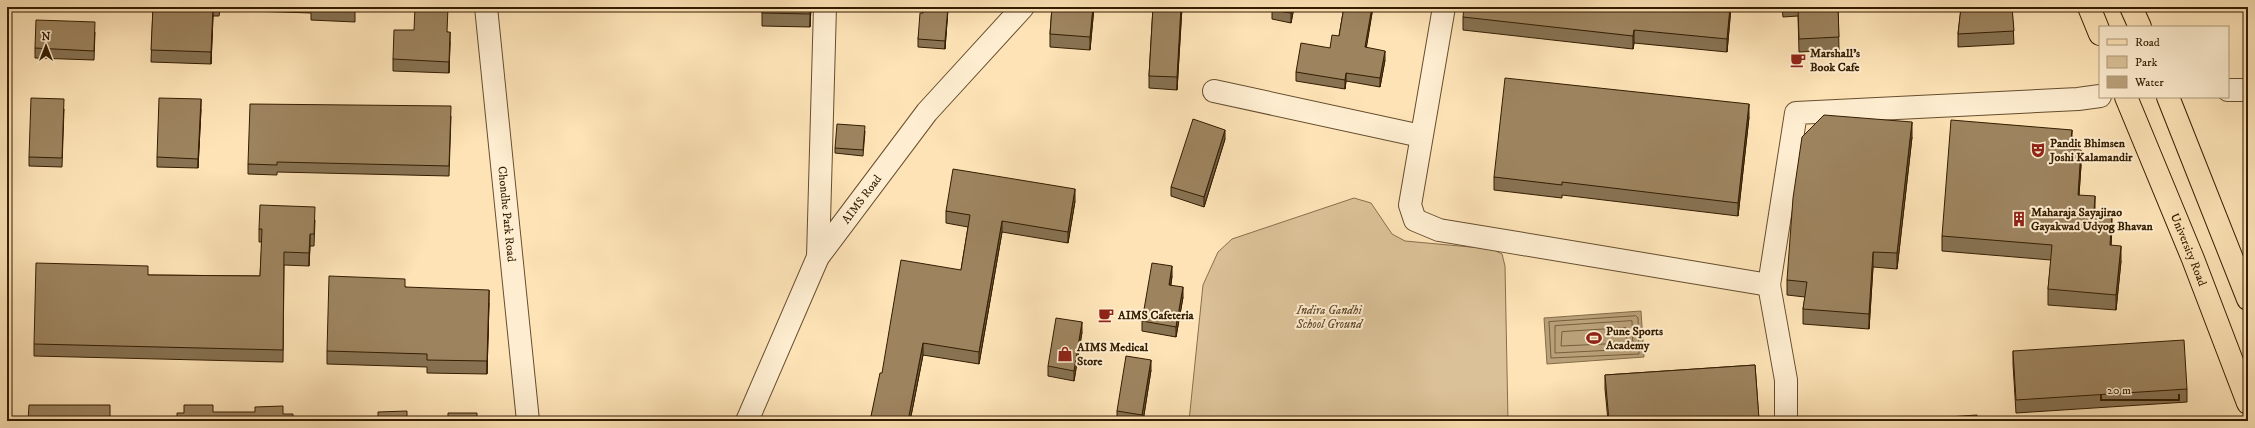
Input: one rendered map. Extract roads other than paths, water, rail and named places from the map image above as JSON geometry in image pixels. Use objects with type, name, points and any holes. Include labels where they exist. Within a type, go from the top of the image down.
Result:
[{"type":"main road","points":[[2089,7],[2099,32]]},
{"type":"main road","points":[[2131,7],[2140,26]]},
{"type":"main road","name":"University Road","points":[[2126,98],[2193,260],[2248,403]]},
{"type":"main road","points":[[2168,98],[2248,299]]},
{"type":"street","name":"Chondhe Park Road","points":[[486,7],[528,421]]},
{"type":"street","points":[[818,257],[825,7]]},
{"type":"street","name":"AIMS Road","points":[[747,421],[818,257],[927,112],[1023,7]]},
{"type":"street","points":[[1444,7],[1410,205],[1415,220],[1439,230],[1769,285]]},
{"type":"street","points":[[2229,90],[2248,90]]},
{"type":"street","points":[[1214,91],[1421,136]]},
{"type":"street","points":[[1786,421],[1786,380],[1769,285],[1796,114],[2078,99],[2099,96]]},
{"type":"water","name":"Pune Sports Academy","points":[[1641,311],[1644,357],[1547,364],[1544,318]]},
{"type":"place","name":"Marshall's Book Cafe","points":[[1798,60]]},
{"type":"place","name":"Pandit Bhimsen Joshi Kalamandir","points":[[2038,150]]},
{"type":"place","name":"Maharaja Sayajirao Gayakwad Udyog Bhavan","points":[[2019,219]]},
{"type":"place","name":"AIMS Cafeteria","points":[[1106,315]]},
{"type":"place","name":"Pune Sports Academy","points":[[1594,338]]},
{"type":"place","name":"AIMS Medical Store","points":[[1065,354]]},
{"type":"park label","name":"Indira Gandhi School Ground","points":[[1329,317]]}]
